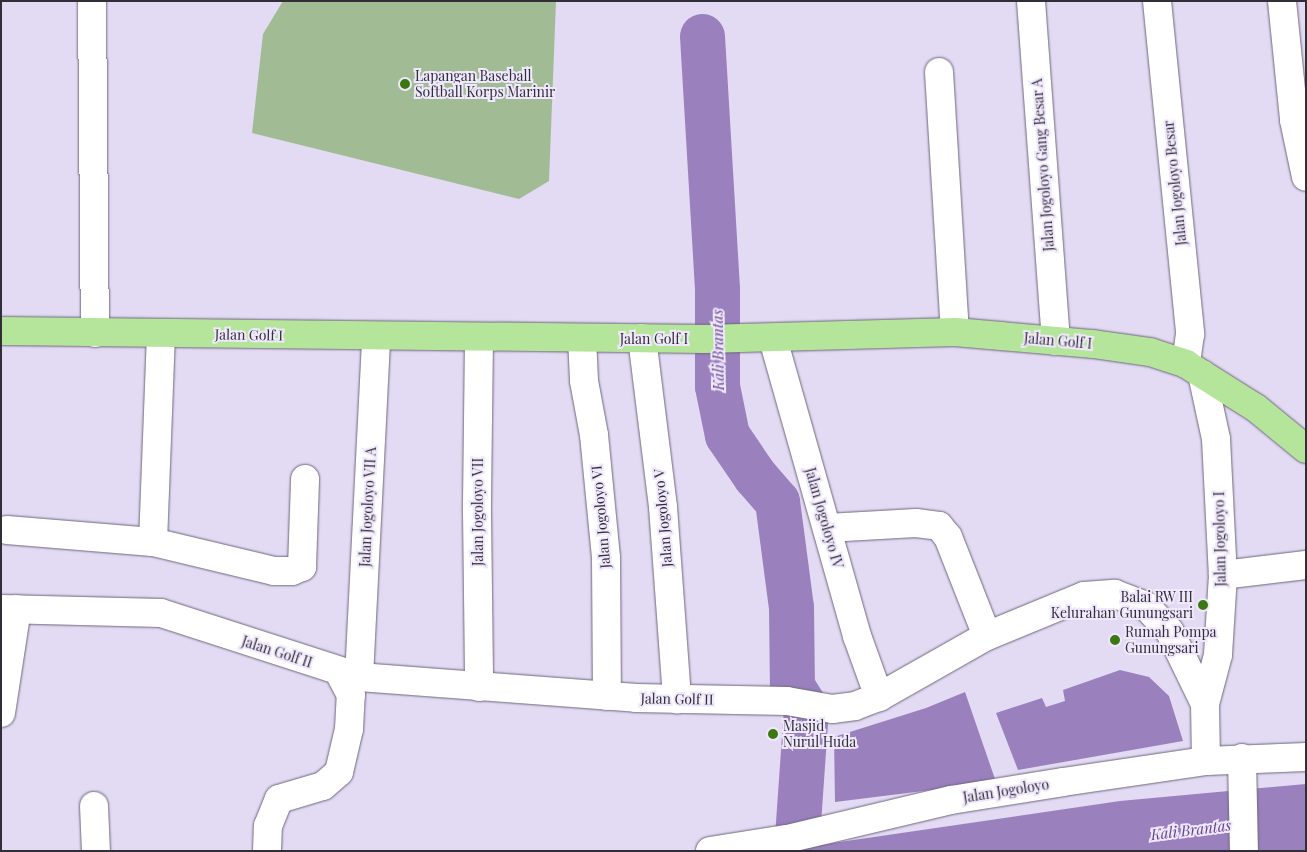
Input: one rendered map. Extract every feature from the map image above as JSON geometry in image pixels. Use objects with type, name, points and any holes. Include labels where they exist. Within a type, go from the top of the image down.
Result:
[{"type":"main road","name":"Jalan Golf I","points":[[1,332],[716,339],[773,339],[955,332],[1056,334],[1150,352],[1194,369],[1256,408],[1306,450]]},
{"type":"street","points":[[92,1],[94,333]]},
{"type":"street","name":"Jalan Jogoloyo Gang Besar A","points":[[1031,1],[1056,334]]},
{"type":"street","name":"Jalan Jogoloyo Besar","points":[[1157,1],[1194,369]]},
{"type":"street","points":[[1282,1],[1298,146],[1306,177]]},
{"type":"street","points":[[939,72],[955,332]]},
{"type":"street","points":[[153,542],[161,334]]},
{"type":"street","name":"Jalan Jogoloyo VII A","points":[[349,675],[376,336]]},
{"type":"street","name":"Jalan Jogoloyo VII","points":[[479,338],[479,687]]},
{"type":"street","name":"Jalan Jogoloyo VI","points":[[582,338],[584,381],[594,435],[606,558],[607,696]]},
{"type":"street","name":"Jalan Jogoloyo V","points":[[642,338],[663,507],[677,699]]},
{"type":"street","name":"Jalan Jogoloyo IV","points":[[773,339],[857,636],[879,697]]},
{"type":"street","name":"Jalan Jogoloyo I","points":[[1194,369],[1216,439],[1223,575],[1218,655],[1205,704]]},
{"type":"street","points":[[6,530],[153,542],[274,571],[292,571],[302,567],[306,479]]},
{"type":"street","points":[[827,528],[916,523],[939,526],[948,537],[987,636]]},
{"type":"street","points":[[1223,575],[1306,565]]},
{"type":"street","name":"Jalan Golf II","points":[[1,713],[9,609],[161,613],[349,675],[607,696],[787,701],[819,708],[842,709],[879,697],[987,636],[1084,596],[1098,593],[1130,597],[1158,616],[1170,632],[1205,704],[1206,761]]},
{"type":"street","points":[[267,851],[268,826],[279,799],[322,786],[339,772],[349,729],[351,696],[349,675]]},
{"type":"street","name":"Jalan Jogoloyo","points":[[710,851],[799,837],[951,800],[1206,761],[1242,770],[1306,757]]},
{"type":"street","points":[[1242,770],[1244,851]]},
{"type":"street","points":[[94,806],[96,851]]},
{"type":"green space","name":"Lapangan Baseball Softball Korps Marinir","points":[[283,1],[556,1],[549,181],[519,199],[252,133],[263,34]]},
{"type":"water","points":[[1120,670],[1149,677],[1169,696],[1183,741],[1018,770],[996,713],[1042,698],[1046,707],[1065,701],[1063,690]]},
{"type":"water","points":[[965,692],[996,782],[835,802],[834,737],[926,708]]},
{"type":"water","points":[[1306,784],[1306,851],[778,851],[1120,801]]},
{"type":"waterway","name":"Kali Brantas","points":[[702,36],[717,289],[717,386],[727,435],[755,476],[777,501],[791,607],[792,686],[806,708],[796,851]]},
{"type":"place","name":"Lapangan Baseball Softball Korps Marinir","points":[[405,84]]},
{"type":"place","name":"Balai RW III Kelurahan Gunungsari","points":[[1203,605]]},
{"type":"place","name":"Rumah Pompa Gunungsari","points":[[1115,640]]},
{"type":"place","name":"Masjid Nurul Huda","points":[[773,734]]}]
